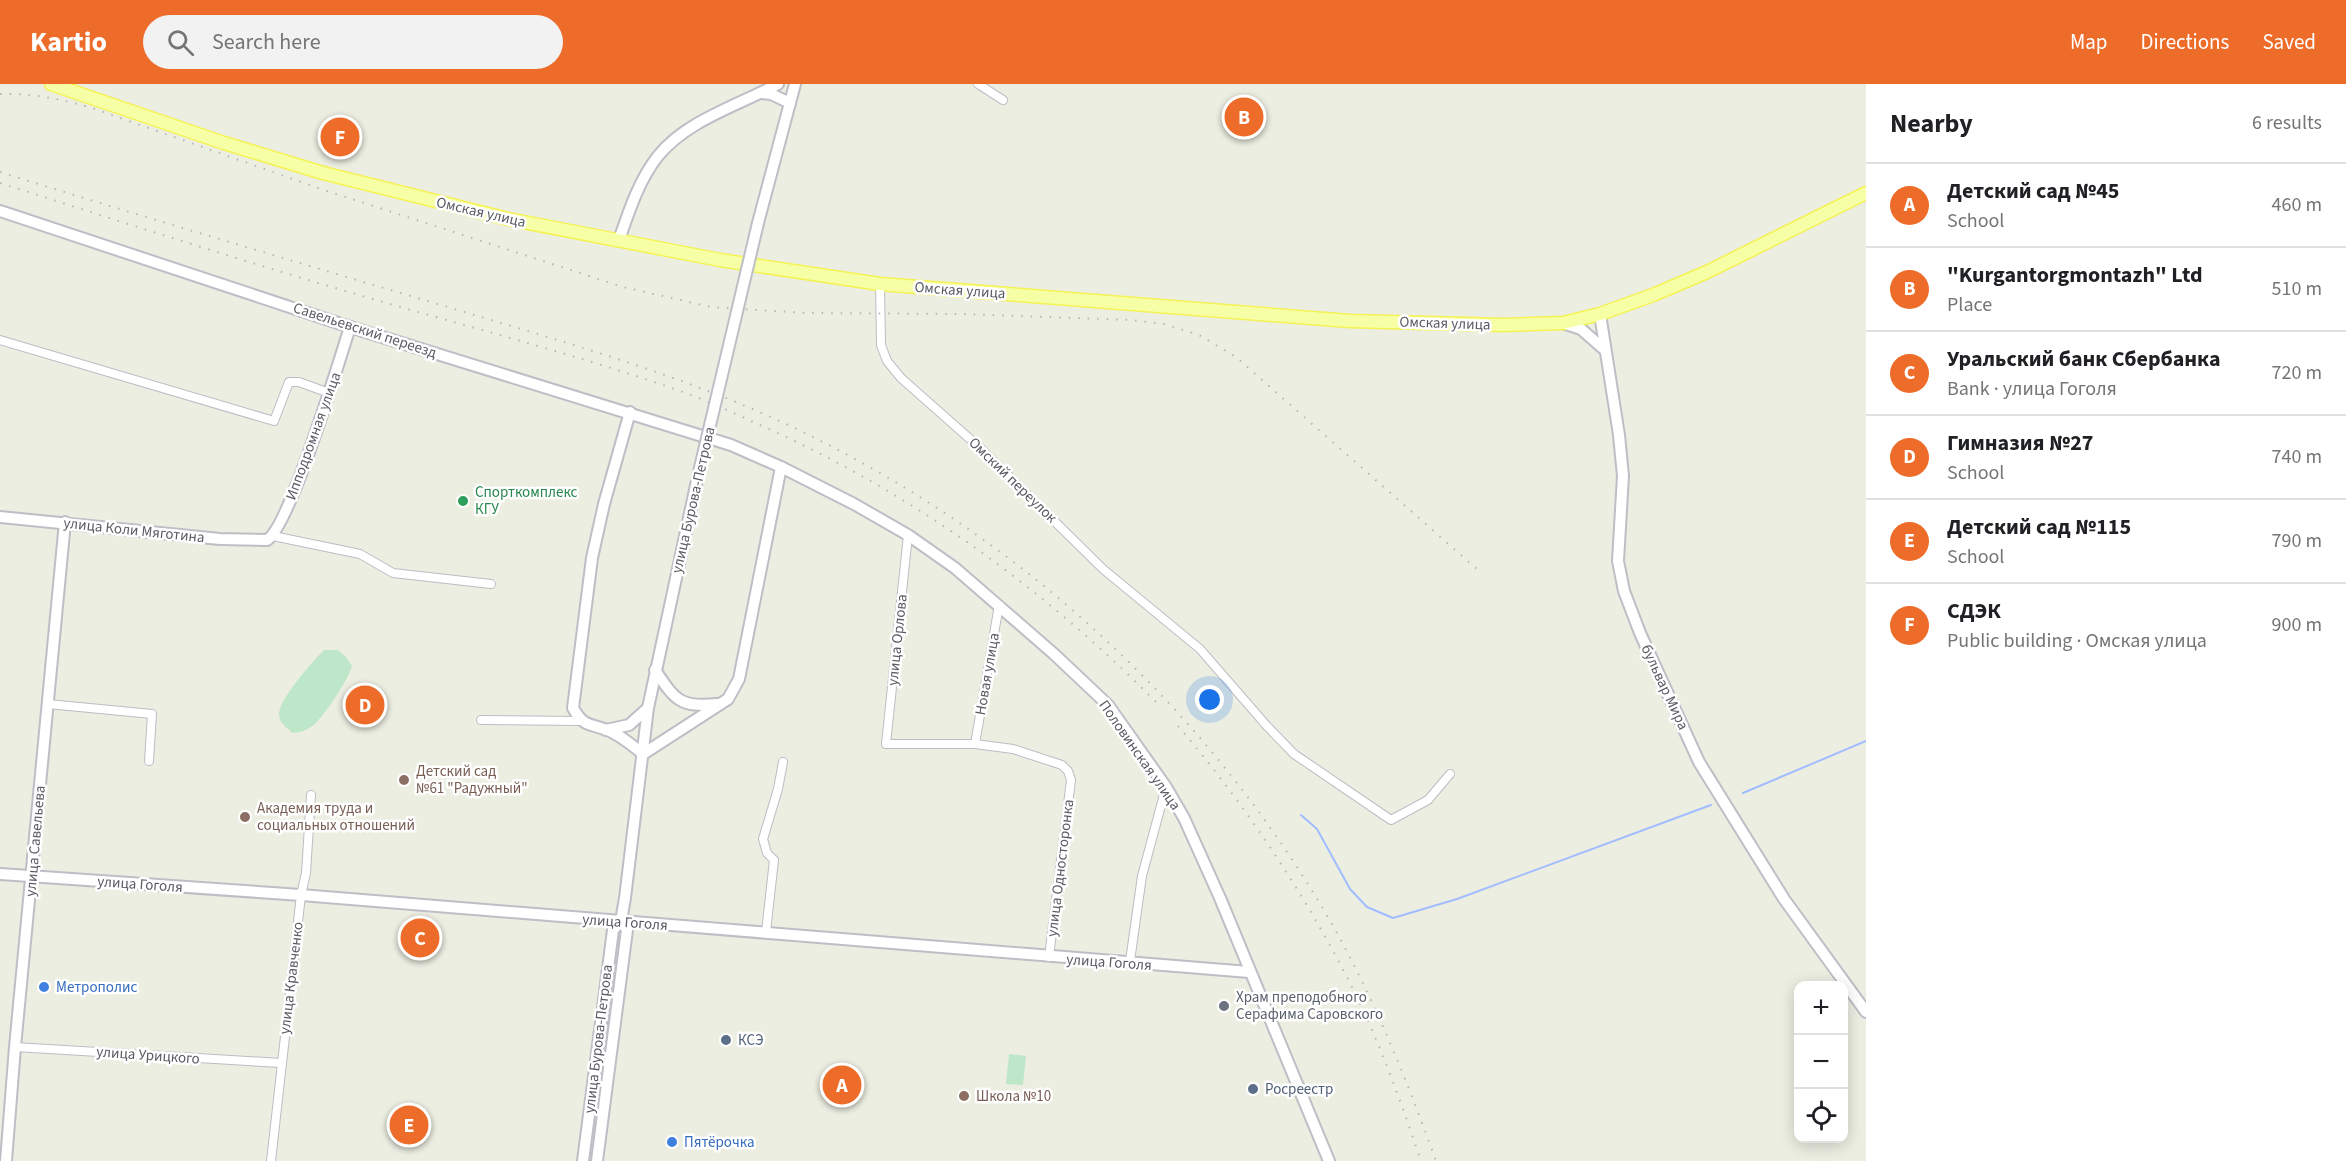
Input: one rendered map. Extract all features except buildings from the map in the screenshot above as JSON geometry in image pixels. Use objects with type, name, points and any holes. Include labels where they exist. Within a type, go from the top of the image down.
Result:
[{"type":"main road","name":"Омская улица","points":[[51,84],[224,143],[323,173],[508,219],[720,260],[880,284],[1350,321],[1504,325],[1563,323],[1599,314],[1653,295],[1707,272],[1866,193]]},
{"type":"main road","points":[[619,240],[630,208],[646,175],[668,146],[682,134],[711,117],[778,84]]},
{"type":"main road","name":"улица Бурова-Петрова","points":[[583,1161],[613,930],[621,921],[648,708],[655,670],[758,223],[795,84]]},
{"type":"main road","points":[[761,93],[771,94],[790,103]]},
{"type":"main road","name":"Савельевский переезд","points":[[0,211],[350,327],[731,445]]},
{"type":"main road","name":"бульвар Мира","points":[[1599,314],[1619,435],[1623,476],[1618,561],[1624,591],[1700,762],[1784,899],[1866,1011]]},
{"type":"main road","points":[[1563,323],[1581,329],[1605,350]]},
{"type":"main road","name":"Ипподромная улица","points":[[270,538],[290,500],[350,327]]},
{"type":"main road","points":[[630,412],[604,504],[592,560],[573,708],[580,721],[590,727],[606,730],[625,740],[643,754],[728,699],[739,679],[781,467]]},
{"type":"main road","name":"Половинская улица","points":[[731,445],[854,504],[908,535],[955,568],[999,605],[1108,705],[1166,787],[1193,838],[1329,1161]]},
{"type":"main road","name":"улица Коли Мяготина","points":[[0,517],[220,539],[270,538]]},
{"type":"main road","name":"улица Савельева","points":[[6,1161],[65,522]]},
{"type":"main road","points":[[655,670],[672,695],[684,702],[699,706],[721,703]]},
{"type":"main road","points":[[606,730],[629,725],[648,708]]},
{"type":"main road","name":"улица Гоголя","points":[[0,874],[301,895],[1249,972]]},
{"type":"main road","name":"улица Бурова-Петрова","points":[[597,1161],[627,930],[621,921]]},
{"type":"street","points":[[978,84],[1003,100]]},
{"type":"street","name":"Омский переулок","points":[[880,284],[881,345],[887,361],[901,378],[979,447],[1103,569],[1200,649],[1294,754],[1391,820],[1428,800],[1450,774]]},
{"type":"street","points":[[0,340],[274,421],[289,382],[299,382],[329,393]]},
{"type":"street","name":"улица Орлова","points":[[908,535],[886,744],[975,744]]},
{"type":"street","name":"улица Коли Мяготина","points":[[270,538],[360,554],[393,573],[490,584]]},
{"type":"street","name":"Новая улица","points":[[975,744],[999,605]]},
{"type":"street","points":[[48,704],[152,714],[148,761]]},
{"type":"street","points":[[481,720],[580,721]]},
{"type":"street","name":"улица Односторонка","points":[[975,744],[1013,750],[1055,761],[1068,771],[1071,780],[1048,957]]},
{"type":"street","points":[[766,932],[774,861],[767,853],[763,839],[778,789],[783,762]]},
{"type":"street","points":[[1130,962],[1142,876],[1166,787]]},
{"type":"street","name":"улица Кравченко","points":[[271,1161],[301,895],[306,873],[311,795]]},
{"type":"street","name":"улица Урицкого","points":[[15,1047],[281,1063]]},
{"type":"green space","points":[[324,650],[338,650],[352,666],[350,672],[316,723],[293,733],[281,721],[280,708],[297,681]]},
{"type":"green space","points":[[1009,1054],[1026,1056],[1023,1085],[1006,1084]]},
{"type":"waterway","points":[[1743,793],[1866,741]]},
{"type":"waterway","points":[[1301,815],[1317,829],[1350,889],[1367,907],[1393,918],[1457,899],[1711,805]]},
{"type":"railway","points":[[0,94],[46,97],[92,108],[318,188],[623,287],[711,307],[806,313],[962,314],[1131,320],[1164,324],[1199,335],[1236,357],[1478,570]]},
{"type":"railway","points":[[0,172],[544,336],[682,381],[727,398],[815,438],[895,482],[972,531],[1044,586],[1113,646],[1177,712],[1235,781],[1289,855],[1352,961],[1391,1045],[1436,1161]]},
{"type":"railway","points":[[0,183],[269,268],[611,368],[694,396],[731,412],[865,478],[970,544],[1069,621],[1160,706]]},
{"type":"railway","points":[[1178,726],[1227,787],[1273,852],[1334,953],[1381,1051],[1421,1161]]},
{"type":"place","name":"\"Kurgantorgmontazh\" Ltd","points":[[1244,117]]},
{"type":"place","name":"СДЭК","points":[[340,137]]},
{"type":"place","name":"Спорткомплекс КГУ","points":[[463,501]]},
{"type":"place","name":"Гимназия №27","points":[[365,705]]},
{"type":"place","name":"Детский сад №61 \"Радужный\"","points":[[404,780]]},
{"type":"place","name":"Академия труда и социальных отношений","points":[[245,817]]},
{"type":"place","name":"Уральский банк Сбербанка","points":[[420,938]]},
{"type":"place","name":"Метрополис","points":[[44,987]]},
{"type":"place","name":"Храм преподобного Серафима Саровского","points":[[1224,1006]]},
{"type":"place","name":"КСЭ","points":[[726,1040]]},
{"type":"place","name":"Детский сад №45","points":[[842,1085]]},
{"type":"place","name":"Росреестр","points":[[1253,1089]]},
{"type":"place","name":"Школа №10","points":[[964,1096]]},
{"type":"place","name":"Детский сад №115","points":[[409,1125]]},
{"type":"place","name":"Пятёрочка","points":[[672,1142]]}]
